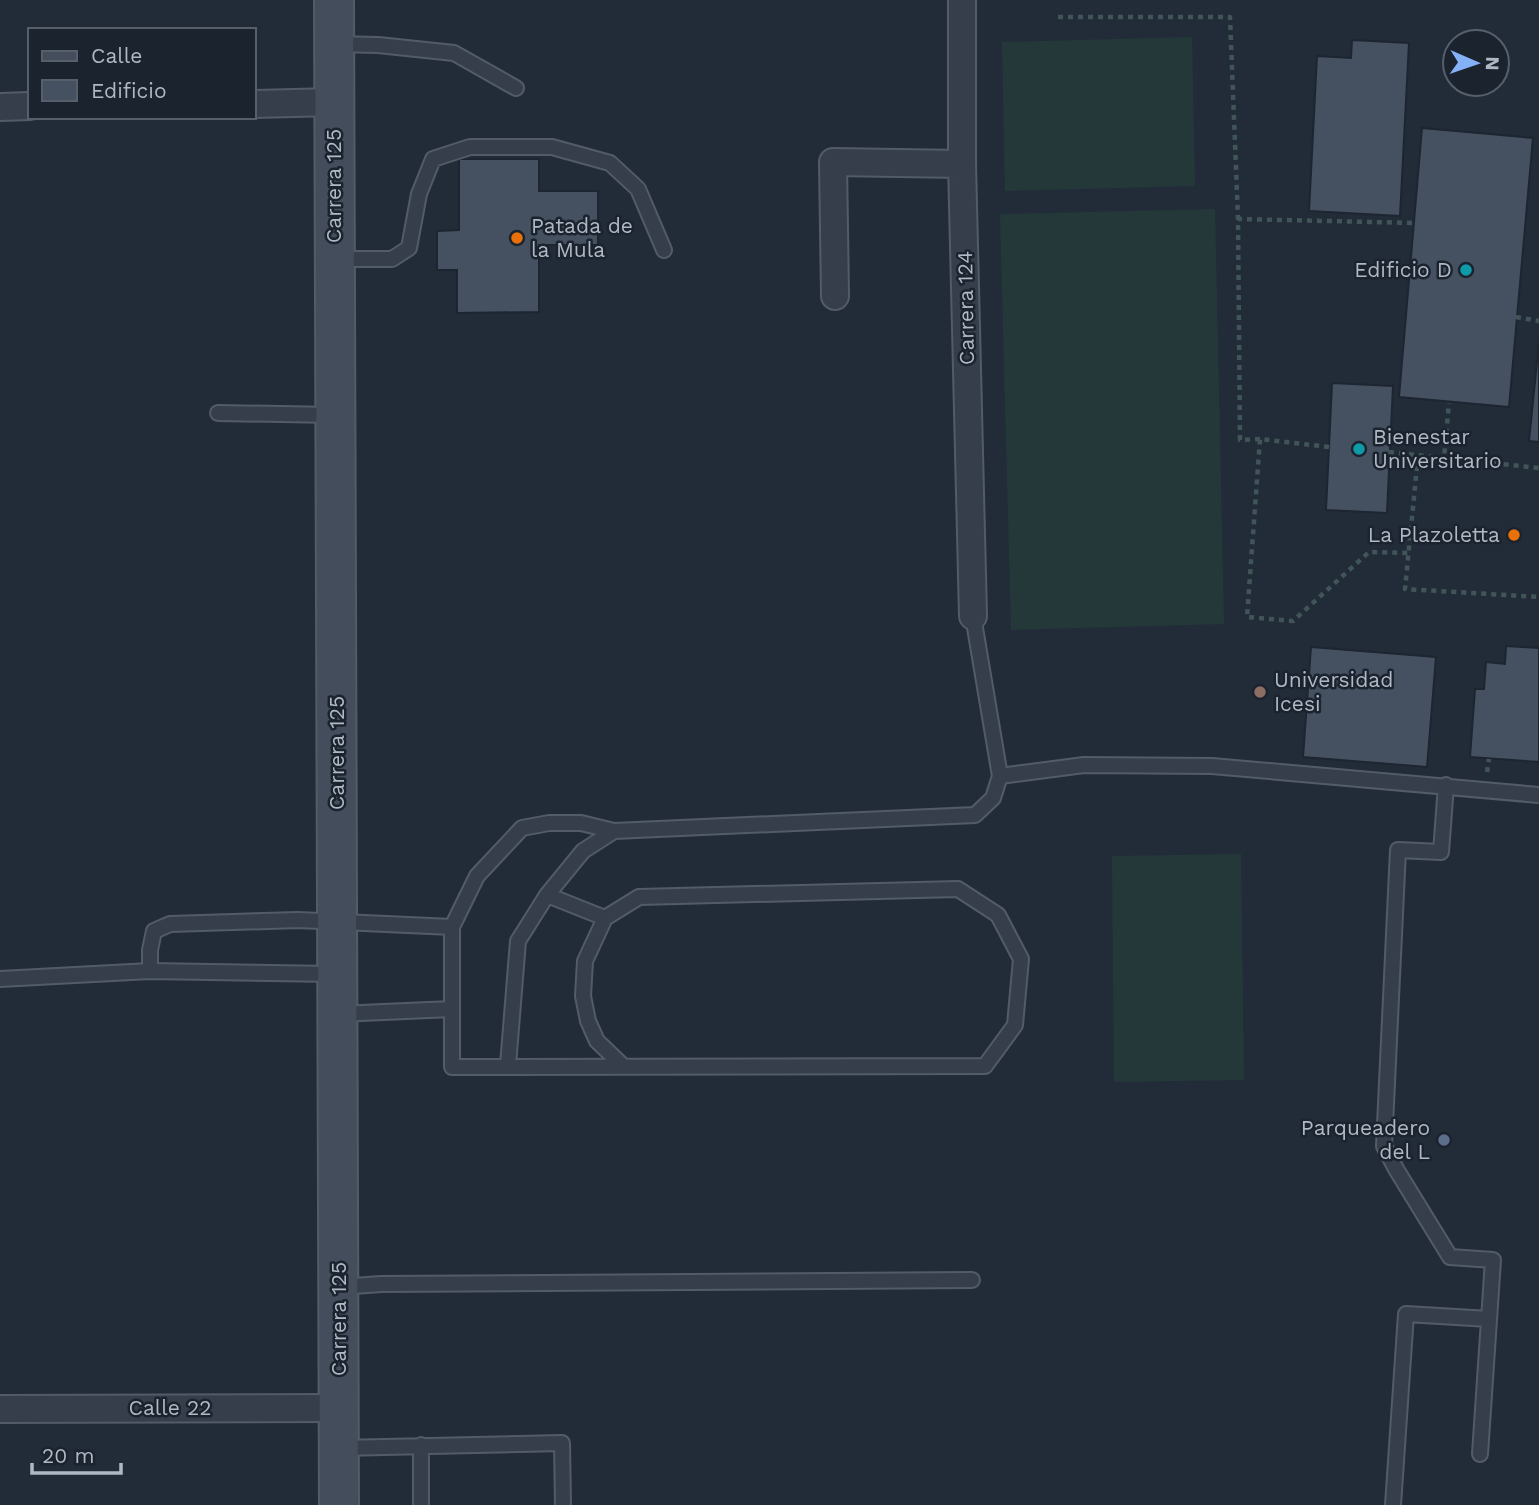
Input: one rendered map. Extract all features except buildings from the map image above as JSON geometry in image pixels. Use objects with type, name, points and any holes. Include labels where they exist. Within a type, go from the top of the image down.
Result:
[{"type":"main road","name":"Carrera 125","points":[[334,0],[339,1505]]},
{"type":"street","name":"Carrera 124","points":[[962,0],[962,164],[973,616]]},
{"type":"street","points":[[256,104],[334,102]]},
{"type":"street","points":[[0,107],[28,106]]},
{"type":"street","points":[[835,296],[833,162],[962,164]]},
{"type":"street","name":"Calle 22","points":[[0,1409],[339,1408]]},
{"type":"lane","points":[[334,44],[378,45],[454,53],[516,88]]},
{"type":"lane","points":[[334,260],[392,258],[409,248],[419,194],[433,159],[470,147],[552,147],[610,163],[638,189],[664,250]]},
{"type":"lane","points":[[218,413],[335,415]]},
{"type":"lane","points":[[622,1065],[597,1041],[588,1021],[583,996],[585,961],[605,918],[639,897],[958,889],[998,915],[1021,959],[1015,1025],[985,1066],[452,1067],[452,927],[477,876],[522,828],[549,823],[581,823],[614,831],[975,814],[993,798],[1000,776],[973,616]]},
{"type":"lane","points":[[1000,776],[1084,765],[1212,766],[1539,795]]},
{"type":"lane","points":[[1446,785],[1441,852],[1398,850],[1384,1146],[1450,1257],[1493,1260],[1480,1454]]},
{"type":"lane","points":[[508,1065],[518,942],[547,895],[583,851],[614,831]]},
{"type":"lane","points":[[547,895],[605,918]]},
{"type":"lane","points":[[150,971],[154,931],[170,924],[298,920],[452,927]]},
{"type":"lane","points":[[0,979],[150,971],[338,974]]},
{"type":"lane","points":[[338,1014],[452,1009]]},
{"type":"lane","points":[[339,1287],[395,1284],[972,1280]]},
{"type":"lane","points":[[1393,1505],[1406,1314],[1489,1319]]},
{"type":"lane","points":[[339,1448],[562,1443],[563,1505]]},
{"type":"lane","points":[[421,1445],[421,1505]]},
{"type":"path","points":[[1058,17],[1230,17],[1238,219],[1240,440],[1260,439],[1329,447]]},
{"type":"path","points":[[1238,219],[1415,223]]},
{"type":"path","points":[[1516,317],[1539,321]]},
{"type":"path","points":[[1444,458],[1449,403]]},
{"type":"path","points":[[1260,439],[1247,617],[1293,621],[1369,552],[1409,553]]},
{"type":"path","points":[[1389,452],[1539,468]]},
{"type":"path","points":[[1418,456],[1405,589],[1539,597]]},
{"type":"green space","points":[[1192,37],[1195,186],[1005,191],[1002,42]]},
{"type":"green space","points":[[1215,209],[1224,624],[1011,630],[1000,214]]},
{"type":"green space","points":[[1241,854],[1244,1080],[1114,1082],[1112,856]]},
{"type":"place","name":"Patada de la Mula","points":[[517,238]]},
{"type":"place","name":"Edificio D","points":[[1466,270]]},
{"type":"place","name":"Bienestar Universitario","points":[[1359,449]]},
{"type":"place","name":"La Plazoletta","points":[[1514,535]]},
{"type":"place","name":"Universidad Icesi","points":[[1260,692]]},
{"type":"place","name":"Parqueadero del L","points":[[1444,1140]]}]
